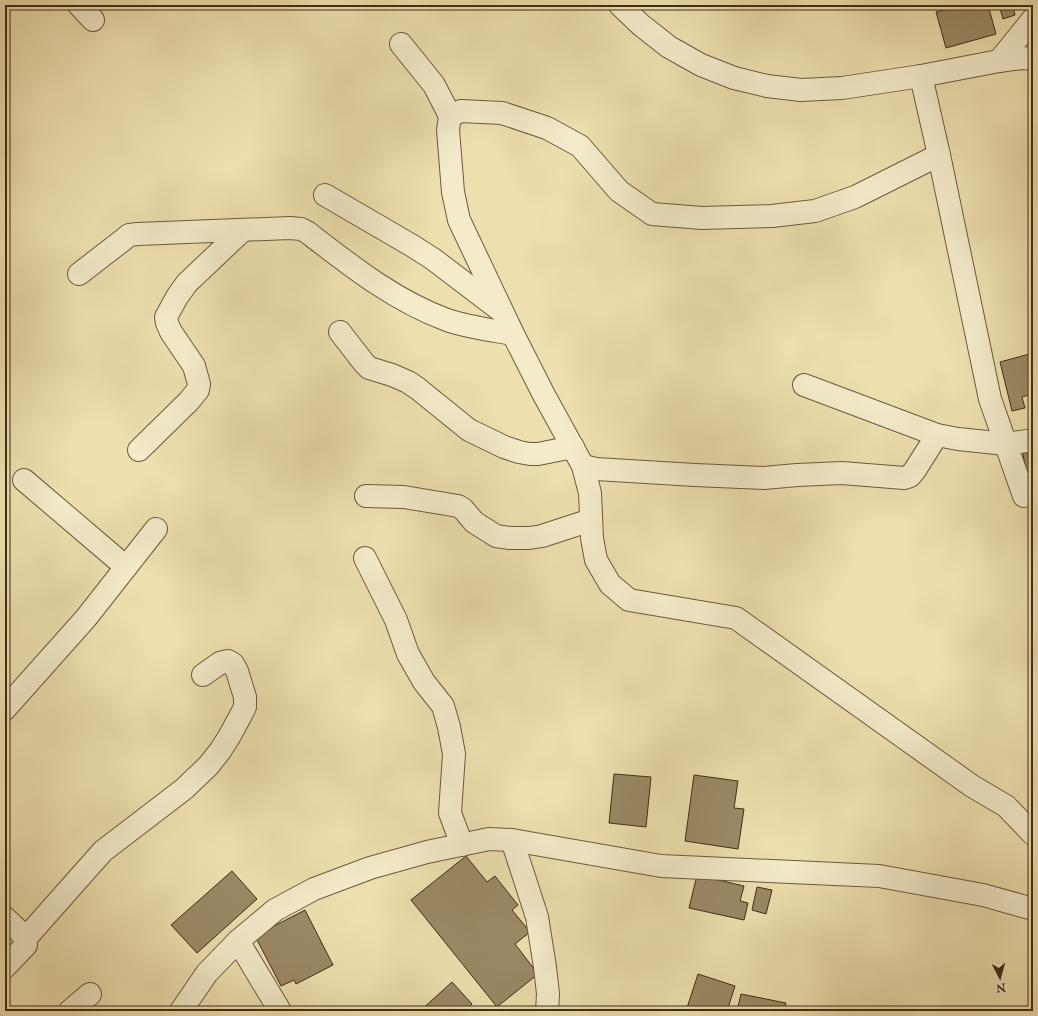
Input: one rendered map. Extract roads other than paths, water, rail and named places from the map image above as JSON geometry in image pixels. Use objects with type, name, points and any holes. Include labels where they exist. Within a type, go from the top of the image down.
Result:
[{"type":"street","points":[[620,5],[641,25],[668,47],[701,65],[740,80],[767,86],[801,90],[842,88],[921,76],[999,61],[1022,58],[1033,59]]},
{"type":"street","points":[[999,61],[1033,19]]},
{"type":"street","points":[[401,44],[434,85],[450,116],[448,130],[453,192],[459,220],[513,334],[583,466],[590,493],[592,538],[596,560],[610,584],[629,600],[736,618],[972,786],[1006,806],[1033,834]]},
{"type":"street","points":[[921,76],[939,154],[990,400],[1024,496]]},
{"type":"street","points":[[450,116],[461,111],[502,113],[547,128],[580,146],[619,191],[652,214],[702,218],[772,216],[815,211],[855,197],[939,154]]},
{"type":"street","points":[[325,195],[433,259],[502,312]]},
{"type":"street","points":[[79,274],[129,235],[290,228],[301,229],[352,267],[420,308],[448,320],[513,334]]},
{"type":"street","points":[[139,450],[189,401],[198,390],[199,384],[194,366],[171,332],[166,316],[187,283],[243,230]]},
{"type":"street","points":[[340,332],[369,368],[408,382],[469,430],[504,447],[530,454],[538,454],[573,447]]},
{"type":"street","points":[[804,385],[937,435],[958,439],[1006,444],[1033,440]]},
{"type":"street","points":[[583,466],[596,469],[702,476],[764,478],[842,473],[904,478],[910,476],[915,470],[937,435]]},
{"type":"street","points":[[24,480],[126,567]]},
{"type":"street","points":[[366,496],[404,496],[458,506],[474,522],[496,536],[510,538],[542,536],[591,520]]},
{"type":"street","points":[[5,709],[86,618],[156,528]]},
{"type":"street","points":[[366,558],[396,620],[408,654],[424,682],[443,706],[449,726],[454,754],[450,813],[462,845]]},
{"type":"street","points":[[25,939],[103,851],[184,789],[209,765],[229,737],[245,706],[245,697],[237,671],[233,664],[228,661],[220,663],[203,675]]},
{"type":"street","points":[[181,1011],[207,973],[238,941],[275,910],[314,889],[370,868],[427,852],[489,839],[512,840],[661,866],[879,876],[983,895],[1033,909]]},
{"type":"street","points":[[512,840],[537,917],[546,974],[548,994],[547,1011]]},
{"type":"street","points":[[5,918],[22,934],[26,945],[5,968]]},
{"type":"street","points":[[238,941],[280,1011]]},
{"type":"street","points":[[70,1011],[90,994]]}]
